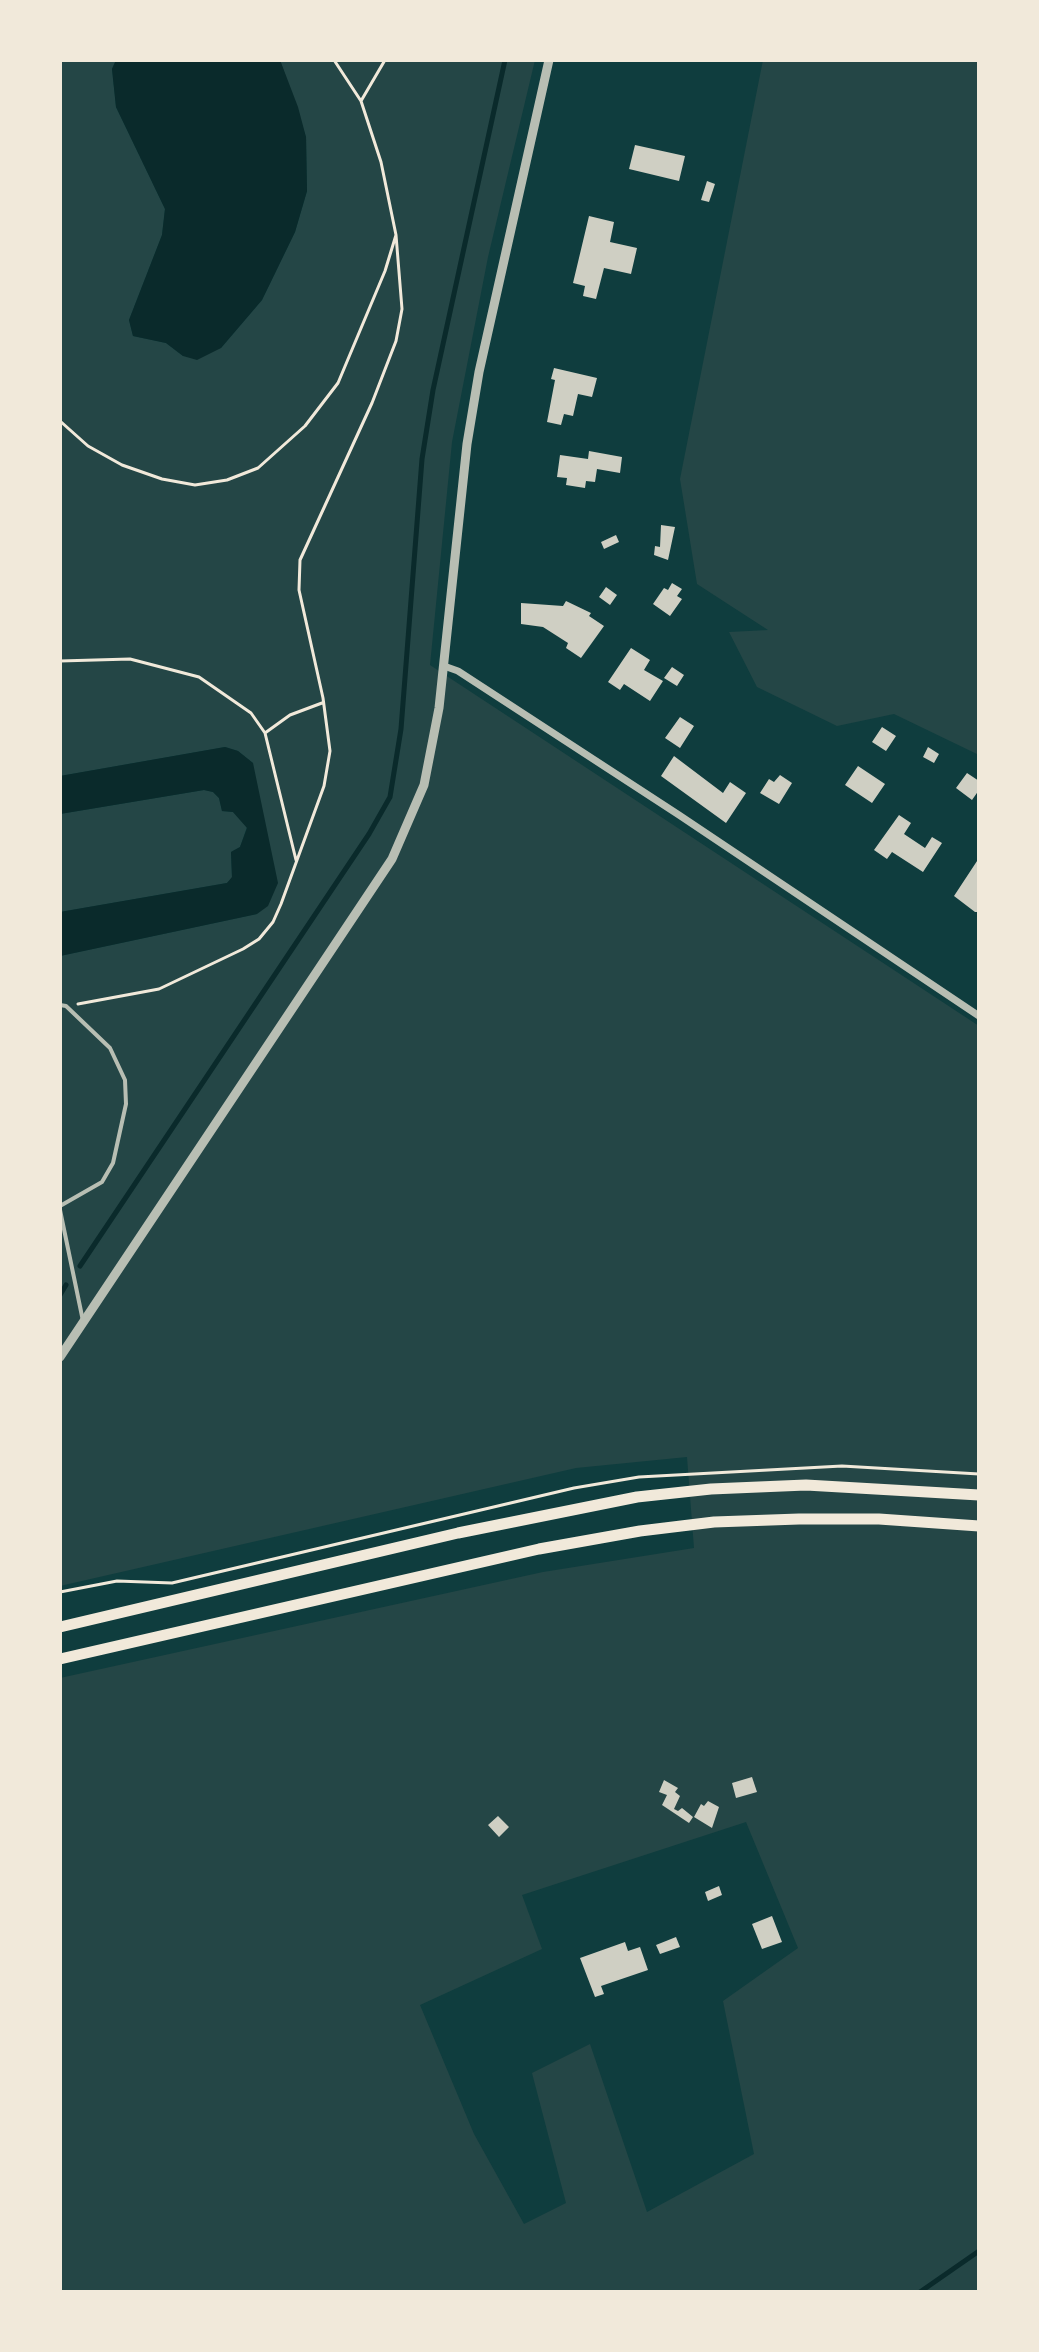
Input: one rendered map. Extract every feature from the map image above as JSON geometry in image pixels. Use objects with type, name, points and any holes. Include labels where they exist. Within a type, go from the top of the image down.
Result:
[{"type":"main road","points":[[60,1627],[458,1533],[637,1497],[711,1489],[806,1485],[979,1495]]},
{"type":"main road","points":[[60,1659],[539,1549],[640,1531],[714,1522],[812,1519],[879,1519],[979,1526]]},
{"type":"street","points":[[60,1357],[392,859],[424,785],[444,666],[474,401],[549,60]]},
{"type":"street","points":[[444,666],[458,671],[679,815],[979,1016]]},
{"type":"lane","points":[[63,1005],[110,1048],[125,1080],[126,1104],[113,1163],[102,1182],[60,1208],[83,1322]]},
{"type":"path","points":[[63,1005],[159,989],[259,939],[273,922],[324,786],[330,751],[324,703],[299,590],[300,560],[372,403],[396,341],[402,309],[396,235],[381,162],[361,101],[334,60]]},
{"type":"path","points":[[361,101],[385,60]]},
{"type":"path","points":[[60,421],[88,446],[122,465],[162,479],[195,485],[227,480],[258,468],[305,426],[338,383],[385,271],[396,235]]},
{"type":"path","points":[[60,661],[130,659],[199,677],[251,713],[265,733],[296,860]]},
{"type":"path","points":[[265,733],[290,715],[324,703]]},
{"type":"shaded area","points":[[60,60],[116,60],[112,69],[116,107],[165,209],[162,235],[129,320],[133,336],[166,343],[183,356],[221,348],[262,300],[295,232],[307,191],[306,137],[280,60],[535,60],[488,257],[452,442],[430,665],[979,1026],[979,2292],[60,2292],[60,1678],[543,1572],[694,1548],[687,1457],[576,1468],[60,1586],[60,956],[257,914],[253,763],[238,751],[225,747],[60,776]],"holes":[[[746,1822],[798,1948],[723,2001],[754,2154],[647,2212],[590,2044],[532,2073],[566,2203],[524,2224],[474,2134],[420,2005],[542,1949],[522,1895]]]},
{"type":"shaded area","points":[[116,60],[280,60],[298,107],[306,137],[307,191],[295,232],[262,300],[221,348],[197,360],[183,356],[166,343],[133,336],[129,320],[162,235],[165,209],[116,107],[112,69]]},
{"type":"shaded area","points":[[763,60],[979,60],[979,755],[894,714],[837,726],[757,687],[729,632],[768,630],[697,584],[680,479]]},
{"type":"shaded area","points":[[225,747],[238,751],[253,763],[278,883],[268,906],[257,914],[60,956],[60,912],[227,883],[232,877],[231,852],[240,847],[247,828],[233,812],[222,811],[219,798],[213,792],[204,790],[60,814],[60,776]]},
{"type":"shaded area","points":[[204,790],[213,792],[219,798],[222,811],[233,812],[247,827],[240,847],[231,852],[232,878],[227,883],[60,912],[60,814]]},
{"type":"building","points":[[635,145],[685,156],[679,181],[629,169]]},
{"type":"building","points":[[707,181],[715,184],[709,202],[701,200]]},
{"type":"building","points":[[589,216],[614,222],[610,242],[637,248],[631,274],[604,268],[596,299],[583,296],[585,286],[573,283]]},
{"type":"building","points":[[554,368],[597,378],[592,397],[578,394],[573,416],[564,414],[561,425],[547,422],[555,380],[551,379]]},
{"type":"building","points":[[589,451],[622,457],[620,473],[597,469],[595,482],[586,481],[585,488],[566,485],[567,478],[557,477],[560,455],[588,459]]},
{"type":"building","points":[[661,525],[675,527],[668,560],[654,555],[655,546],[660,547]]},
{"type":"building","points":[[616,535],[619,542],[604,549],[601,542]]},
{"type":"building","points":[[672,583],[682,589],[677,596],[682,599],[670,616],[653,604],[664,588],[668,590]]},
{"type":"building","points":[[606,587],[617,595],[610,605],[599,597]]},
{"type":"building","points":[[566,601],[591,613],[589,616],[604,626],[581,658],[566,648],[568,643],[543,627],[521,624],[521,603],[563,606]]},
{"type":"building","points":[[631,648],[650,660],[644,670],[663,681],[650,701],[624,684],[620,690],[608,682]]},
{"type":"building","points":[[672,667],[684,675],[677,686],[664,678]]},
{"type":"building","points":[[680,717],[694,726],[680,748],[665,738]]},
{"type":"building","points":[[882,727],[896,736],[886,751],[872,742]]},
{"type":"building","points":[[928,747],[939,754],[934,763],[923,757]]},
{"type":"building","points":[[674,756],[723,793],[730,782],[746,793],[726,823],[661,776]]},
{"type":"building","points":[[858,766],[885,784],[872,803],[845,785]]},
{"type":"building","points":[[967,773],[979,781],[979,790],[972,800],[956,788]]},
{"type":"building","points":[[780,775],[792,783],[779,804],[760,793],[769,779],[774,782]]},
{"type":"building","points":[[899,815],[911,823],[904,834],[925,848],[932,837],[942,843],[923,872],[892,852],[887,859],[874,850]]},
{"type":"building","points":[[979,858],[979,912],[975,912],[954,896]]},
{"type":"building","points":[[752,1777],[757,1792],[736,1798],[732,1783]]},
{"type":"building","points":[[664,1780],[678,1788],[675,1792],[680,1796],[674,1809],[678,1811],[682,1808],[693,1817],[689,1823],[662,1805],[667,1795],[659,1792]]},
{"type":"building","points":[[708,1801],[719,1807],[712,1828],[694,1817],[701,1804],[704,1806]]},
{"type":"building","points":[[498,1816],[509,1827],[499,1837],[488,1825]]},
{"type":"building","points":[[719,1886],[722,1895],[708,1901],[705,1892]]},
{"type":"building","points":[[772,1916],[782,1942],[762,1949],[752,1924]]},
{"type":"building","points":[[676,1937],[680,1947],[660,1954],[656,1945]]},
{"type":"building","points":[[625,1942],[628,1951],[640,1947],[648,1970],[601,1986],[604,1994],[595,1997],[580,1958]]},
{"type":"waterway","points":[[80,1266],[369,834],[390,797],[401,729],[422,459],[433,390],[505,60]]},
{"type":"waterway","points":[[60,1295],[66,1285]]},
{"type":"waterway","points":[[920,2292],[979,2251]]}]
